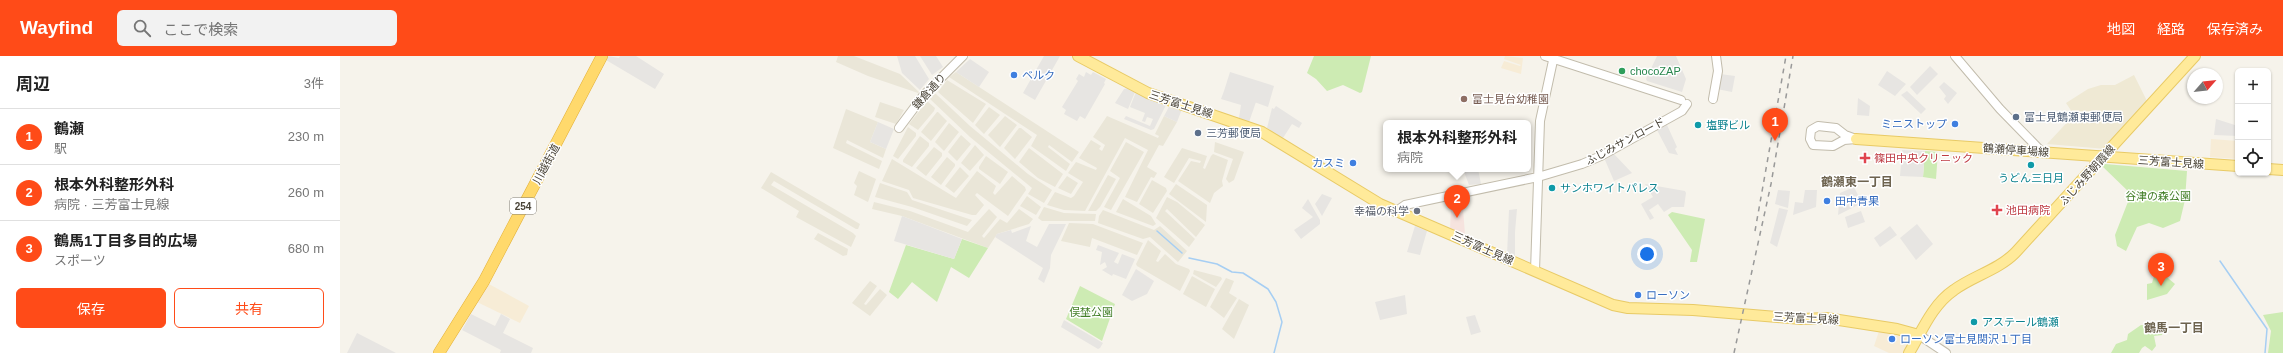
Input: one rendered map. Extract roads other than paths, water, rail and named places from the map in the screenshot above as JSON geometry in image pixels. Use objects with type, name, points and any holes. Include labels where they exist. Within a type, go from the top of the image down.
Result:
[{"type":"highway","name":"川越街道","points":[[439,353],[484,281],[602,56]]},
{"type":"main road","name":"三芳富士見線","points":[[1078,56],[1148,93],[1262,132],[1359,193],[1396,212],[1586,294],[1623,308],[1693,310],[1802,319],[1826,318],[1897,329],[1919,335]]},
{"type":"main road","name":"ふじみ野朝霞線","points":[[1909,353],[1933,310],[1946,296],[1963,284],[2011,258],[2195,56]]},
{"type":"main road","name":"鶴瀬停車場線","points":[[1856,139],[2104,157]]},
{"type":"main road","name":"三芳富士見線","points":[[2104,157],[2235,166]]},
{"type":"main road","points":[[2271,169],[2283,170]]},
{"type":"street","name":"鎌倉通り","points":[[899,128],[923,96],[963,56]]},
{"type":"street","points":[[1713,99],[1718,71],[1716,56]]},
{"type":"street","points":[[1955,56],[2000,109],[2042,152]]},
{"type":"street","name":"ふじみサンロード","points":[[1396,212],[1405,205],[1538,177],[1582,164],[1601,156],[1682,111],[1684,102],[1551,57]]},
{"type":"street","points":[[1535,271],[1540,121],[1551,57]]},
{"type":"street","points":[[1818,126],[1836,128],[1845,135],[1856,139],[1844,140],[1833,146],[1813,145],[1810,139],[1811,130],[1818,126]]},
{"type":"street","points":[[1919,335],[1946,353]]},
{"type":"waterway","points":[[1157,231],[1182,253]]},
{"type":"waterway","points":[[1189,258],[1217,264],[1232,272],[1243,273],[1268,289],[1276,302],[1282,322],[1274,353]]},
{"type":"waterway","points":[[2220,261],[2267,329],[2265,353]]},
{"type":"railway","points":[[1755,231],[1786,56]]},
{"type":"railway","points":[[1734,353],[1771,184],[1793,56]]},
{"type":"place","name":"chocoZAP","points":[[1622,71]]},
{"type":"place","name":"ベルク","points":[[1014,75]]},
{"type":"place","name":"富士見台幼稚園","points":[[1464,99]]},
{"type":"place","name":"富士見鶴瀬東郵便局","points":[[2016,117]]},
{"type":"place","name":"ミニストップ","points":[[1955,124]]},
{"type":"place","name":"塩野ビル","points":[[1698,125]]},
{"type":"place","name":"三芳郵便局","points":[[1198,133]]},
{"type":"place","name":"鶴瀬","points":[[1775,141]]},
{"type":"place","name":"篠田中央クリニック","points":[[1865,158]]},
{"type":"place","name":"カスミ","points":[[1353,163]]},
{"type":"place","name":"うどん三日月","points":[[2031,165]]},
{"type":"place","name":"サンホワイトパレス","points":[[1552,188]]},
{"type":"place","name":"田中青果","points":[[1827,201]]},
{"type":"place","name":"池田病院","points":[[1997,210]]},
{"type":"place","name":"幸福の科学","points":[[1417,211]]},
{"type":"place","name":"根本外科整形外科","points":[[1457,218]]},
{"type":"place","name":"鶴馬1丁目多目的広場","points":[[2161,286]]},
{"type":"place","name":"ローソン","points":[[1638,295]]},
{"type":"place","name":"アステール鶴瀬","points":[[1974,322]]},
{"type":"place","name":"ローソン富士見関沢１丁目","points":[[1892,339]]},
{"type":"district","name":"鶴瀬東一丁目","points":[[1857,182]]},
{"type":"district","name":"鶴馬一丁目","points":[[2174,328]]},
{"type":"park label","name":"谷津の森公園","points":[[2158,196]]},
{"type":"park label","name":"俣埜公園","points":[[1091,312]]}]
